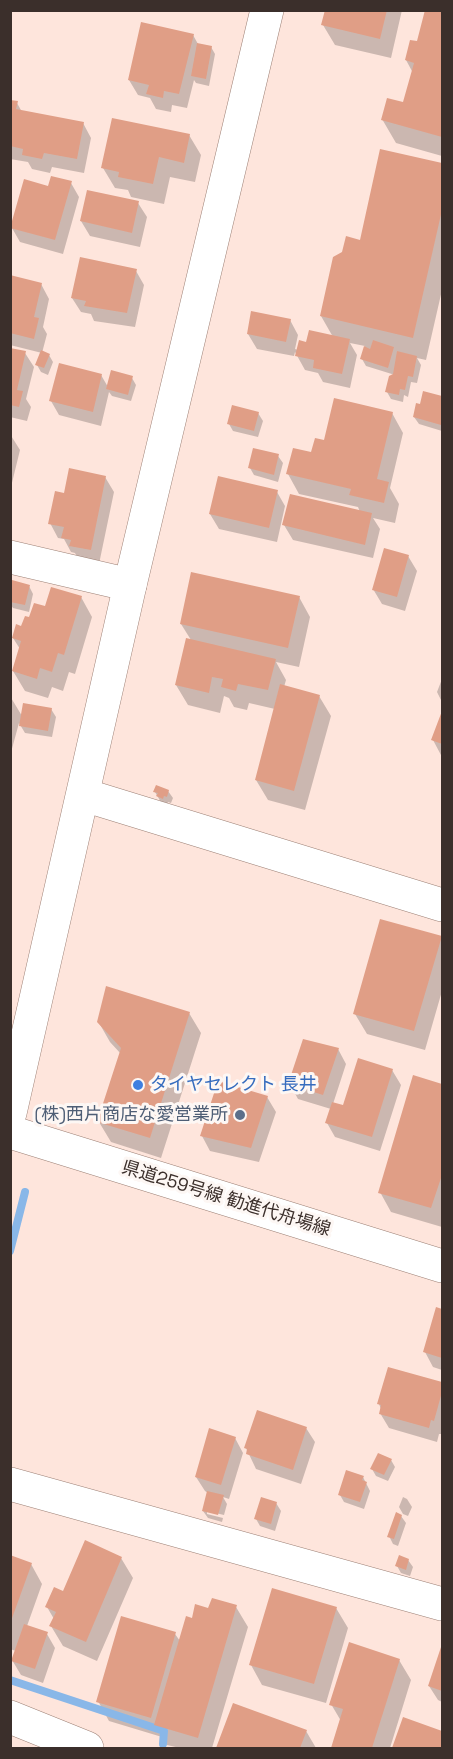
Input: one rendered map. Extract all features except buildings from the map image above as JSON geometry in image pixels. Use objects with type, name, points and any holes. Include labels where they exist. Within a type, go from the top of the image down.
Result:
[{"type":"street","points":[[10,1113],[130,585],[267,10]]},
{"type":"street","points":[[10,557],[130,585]]},
{"type":"street","points":[[84,795],[442,902]]},
{"type":"street","name":"県道259号線 勧進代舟場線","points":[[10,1132],[442,1266]]},
{"type":"street","points":[[10,1484],[442,1604]]},
{"type":"street","points":[[10,1717],[87,1749]]},
{"type":"waterway","points":[[10,1251],[25,1192]]},
{"type":"waterway","points":[[10,1680],[164,1731],[163,1744]]},
{"type":"place","name":"タイヤセレクト 長井","points":[[138,1085]]},
{"type":"place","name":"(株)西片商店な愛営業所","points":[[240,1115]]}]
